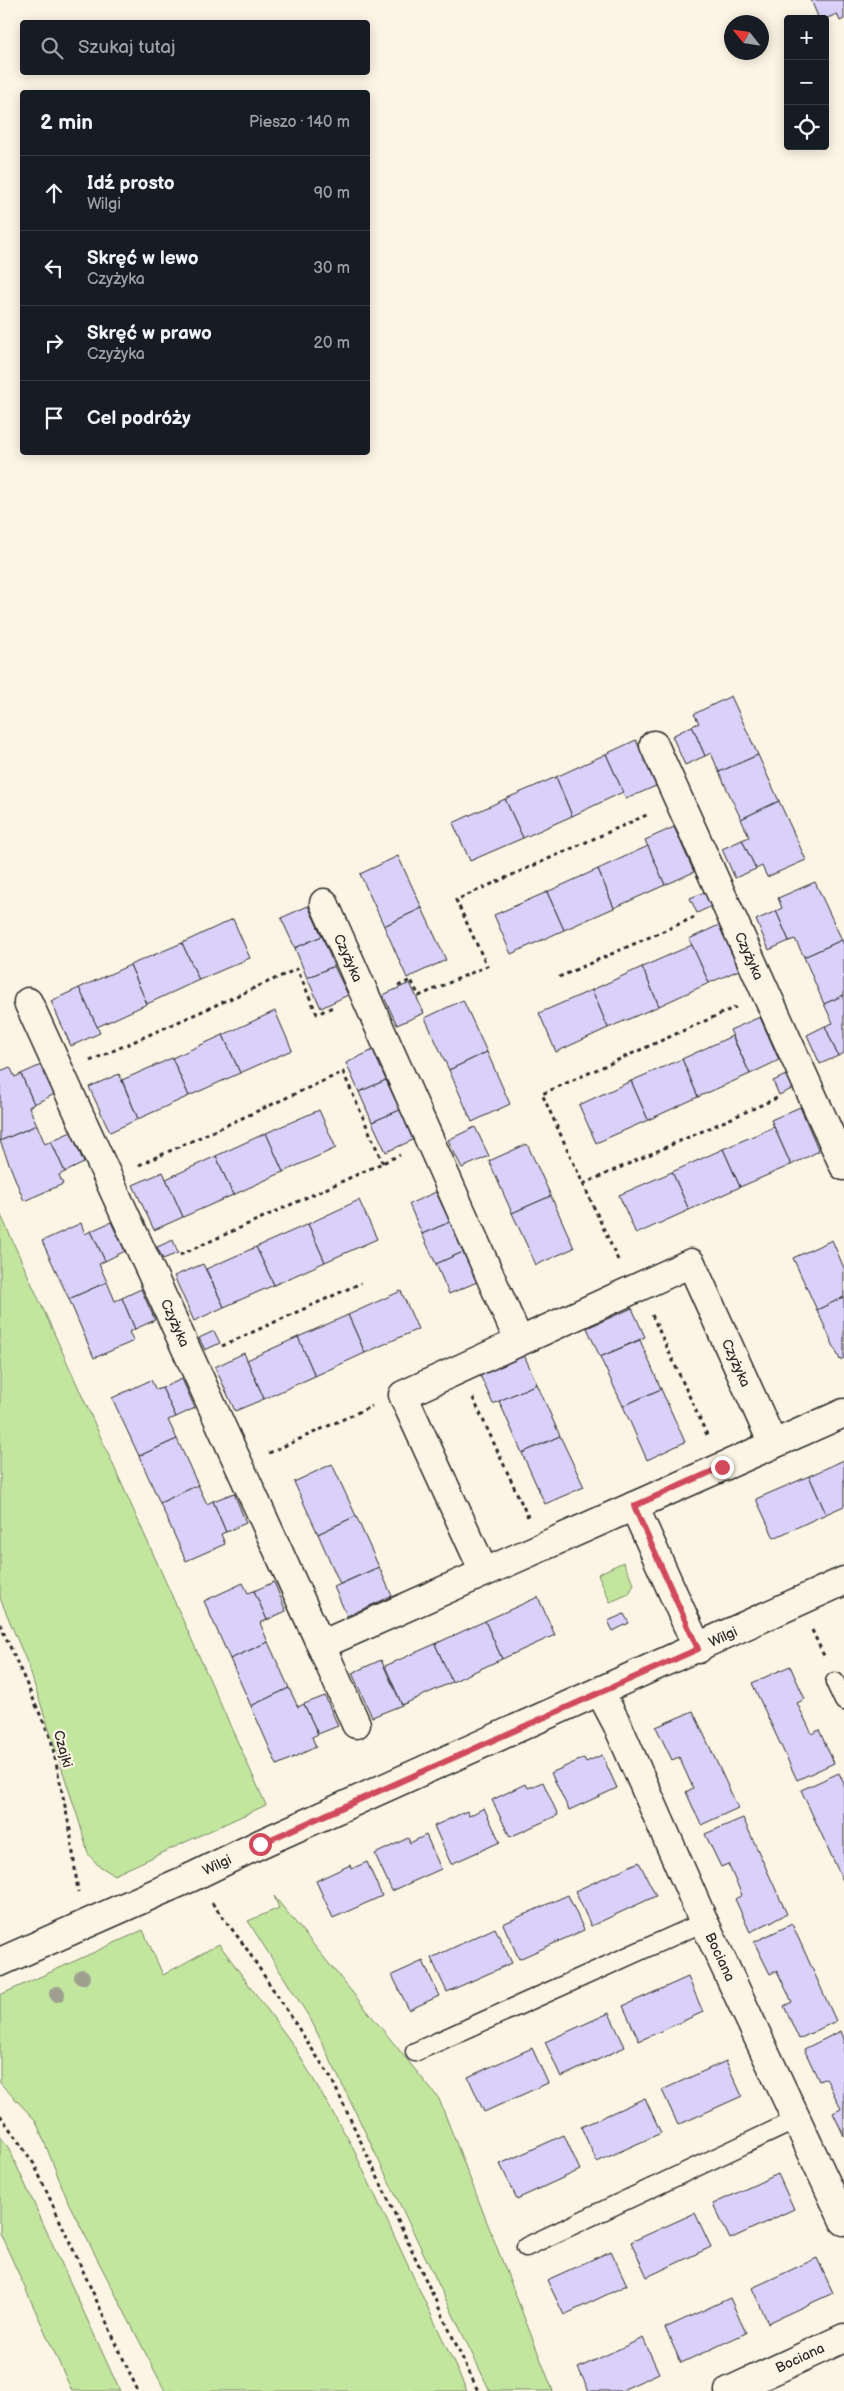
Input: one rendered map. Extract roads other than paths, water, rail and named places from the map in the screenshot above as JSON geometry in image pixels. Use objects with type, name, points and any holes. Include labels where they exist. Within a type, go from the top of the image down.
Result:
[{"type":"street","name":"Czyżyka","points":[[654,745],[844,1166]]},
{"type":"street","name":"Czyżyka","points":[[324,904],[519,1341]]},
{"type":"street","name":"Czyżyka","points":[[28,1002],[356,1724]]},
{"type":"street","name":"Czyżyka","points":[[484,1572],[403,1395],[639,1286],[691,1263],[773,1444]]},
{"type":"street","points":[[321,1644],[844,1413]]},
{"type":"street","points":[[634,1506],[698,1649]]},
{"type":"street","name":"Wilgi","points":[[0,1962],[698,1649],[844,1581]]},
{"type":"street","name":"Bociana","points":[[600,1692],[617,1724],[704,1922],[844,2221]]},
{"type":"street","name":"Bociana","points":[[728,2391],[844,2338]]},
{"type":"lane","points":[[835,1682],[844,1701]]},
{"type":"lane","points":[[415,2052],[704,1922]]},
{"type":"lane","points":[[526,2247],[796,2120]]}]
